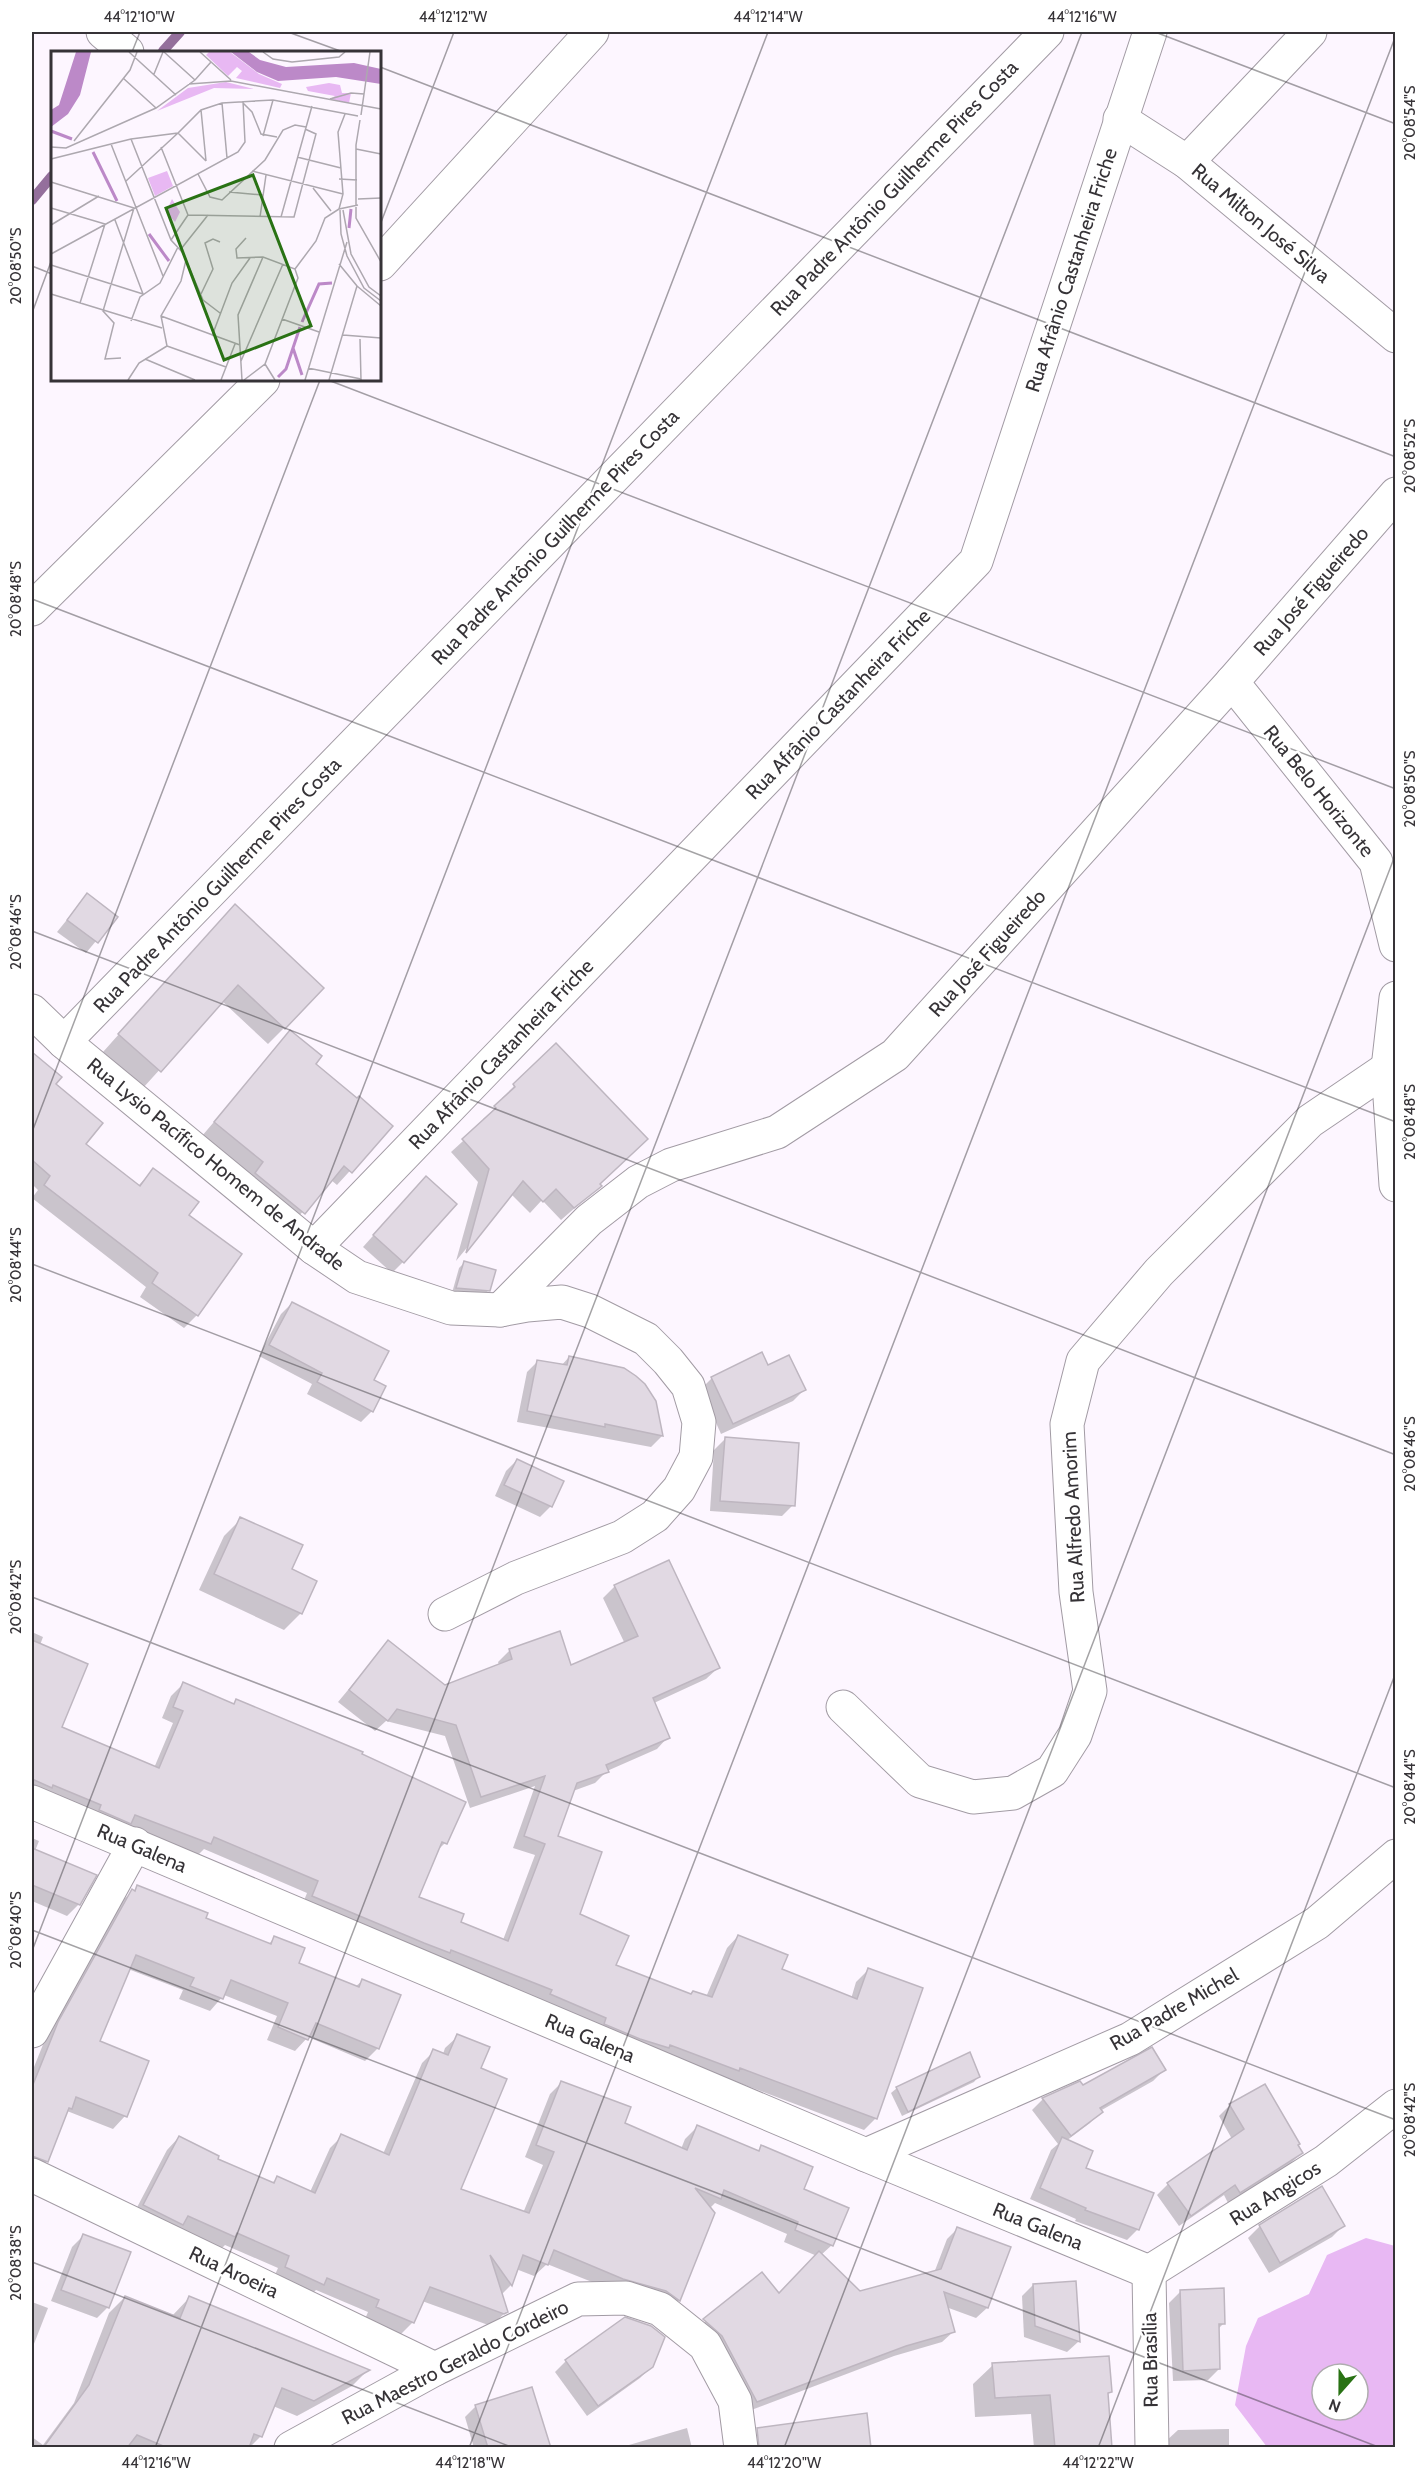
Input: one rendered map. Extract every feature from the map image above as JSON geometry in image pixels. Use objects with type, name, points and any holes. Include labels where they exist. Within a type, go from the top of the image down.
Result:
[{"type":"street","points":[[103,32],[126,51]]},
{"type":"street","points":[[381,263],[592,32]]},
{"type":"street","name":"Rua Padre Antônio Guilherme Pires Costa","points":[[64,1042],[1047,32]]},
{"type":"street","name":"Rua Afrânio Castanheira Friche","points":[[314,1248],[976,561],[1149,32]]},
{"type":"street","points":[[1187,162],[1311,32]]},
{"type":"street","name":"Rua Milton José Silva","points":[[1120,119],[1187,162],[1395,336]]},
{"type":"street","points":[[32,609],[262,381]]},
{"type":"street","name":"Rua José Figueiredo","points":[[500,1310],[589,1220],[638,1182],[671,1165],[777,1132],[895,1055],[1232,682],[1395,494]]},
{"type":"street","name":"Rua Belo Horizonte","points":[[1232,682],[1376,862],[1395,945]]},
{"type":"street","points":[[1395,998],[1388,1068],[1395,1185]]},
{"type":"street","name":"Rua Lysio Pacífico Homem de Andrade","points":[[32,1011],[64,1042],[314,1248],[357,1277],[451,1308],[500,1310],[562,1302],[590,1311],[646,1339],[688,1386],[699,1422],[696,1457],[679,1489],[655,1516],[622,1537],[516,1578],[445,1614]]},
{"type":"street","name":"Rua Alfredo Amorim","points":[[843,1707],[920,1781],[973,1797],[1013,1792],[1052,1771],[1075,1735],[1090,1690],[1076,1592],[1067,1424],[1083,1361],[1159,1272],[1310,1121],[1388,1068]]},
{"type":"street","name":"Rua Galena","points":[[32,1802],[866,2155],[1149,2272]]},
{"type":"street","points":[[32,2031],[135,1844]]},
{"type":"street","name":"Rua Padre Michel","points":[[866,2155],[1130,2039],[1317,1923],[1395,1856]]},
{"type":"street","name":"Rua Angicos","points":[[1149,2272],[1326,2161],[1395,2106]]},
{"type":"street","name":"Rua Aroeira","points":[[32,2175],[435,2369]]},
{"type":"street","name":"Rua Brasília","points":[[1149,2272],[1152,2448]]},
{"type":"street","name":"Rua Maestro Geraldo Cordeiro","points":[[291,2448],[435,2369],[578,2299],[626,2298],[660,2309],[705,2345],[735,2401],[741,2448]]},
{"type":"shaded area","points":[[1366,2238],[1395,2246],[1395,2447],[1267,2447],[1235,2405],[1246,2346],[1258,2318],[1309,2294],[1327,2255]]},
{"type":"building","points":[[87,893],[118,917],[98,943],[67,920]]},
{"type":"building","points":[[235,904],[324,988],[285,1029],[238,985],[161,1072],[118,1034]]},
{"type":"building","points":[[290,1030],[322,1056],[316,1064],[357,1098],[359,1096],[393,1126],[352,1173],[344,1166],[305,1214],[255,1173],[263,1162],[214,1122]]},
{"type":"building","points":[[556,1043],[648,1139],[600,1184],[602,1186],[574,1208],[556,1189],[543,1202],[523,1181],[466,1253],[489,1169],[462,1139],[496,1108],[494,1106],[515,1087],[513,1084]]},
{"type":"building","points":[[32,1052],[62,1077],[56,1084],[103,1123],[86,1144],[140,1186],[153,1168],[199,1202],[189,1215],[242,1254],[198,1316],[152,1283],[158,1273],[44,1185],[50,1176],[32,1160]]},
{"type":"building","points":[[426,1176],[457,1204],[404,1263],[373,1235]]},
{"type":"building","points":[[464,1261],[496,1270],[490,1291],[456,1288]]},
{"type":"building","points":[[292,1302],[389,1351],[374,1380],[386,1386],[373,1412],[317,1382],[322,1373],[269,1345]]},
{"type":"building","points":[[762,1352],[768,1365],[789,1355],[806,1390],[733,1424],[711,1377]]},
{"type":"building","points":[[569,1356],[624,1368],[636,1376],[645,1384],[656,1401],[663,1436],[527,1411],[537,1360],[567,1365]]},
{"type":"building","points":[[725,1437],[799,1443],[795,1506],[720,1501]]},
{"type":"building","points":[[517,1459],[564,1481],[552,1507],[504,1485]]},
{"type":"building","points":[[240,1517],[303,1545],[292,1569],[317,1581],[302,1614],[214,1574]]},
{"type":"building","points":[[669,1560],[720,1668],[653,1698],[670,1738],[606,1765],[609,1772],[577,1783],[558,1836],[602,1852],[580,1914],[629,1936],[616,1965],[691,1994],[693,1991],[712,1997],[738,1935],[788,1955],[782,1969],[857,1999],[868,1968],[923,1988],[877,2119],[740,2068],[739,2071],[670,2045],[669,2048],[640,2039],[604,2024],[606,2018],[550,1994],[552,1990],[451,1950],[450,1953],[424,1943],[312,1896],[318,1881],[214,1837],[211,1844],[135,1815],[131,1824],[99,1810],[101,1805],[32,1779],[32,1640],[88,1664],[62,1727],[159,1768],[183,1711],[173,1707],[183,1682],[234,1704],[236,1699],[363,1752],[362,1754],[466,1802],[447,1844],[442,1842],[419,1897],[464,1914],[461,1922],[508,1941],[545,1844],[524,1836],[545,1776],[481,1797],[456,1725],[397,1709],[388,1721],[349,1690],[388,1640],[445,1685],[512,1659],[509,1649],[560,1631],[571,1665],[638,1636],[614,1585]]},
{"type":"building","points":[[32,1848],[97,1875],[80,1905],[32,1885]]},
{"type":"building","points":[[137,1885],[208,1913],[206,1918],[271,1944],[274,1936],[305,1948],[299,1963],[359,1987],[362,1979],[401,1995],[379,2049],[316,2023],[308,2040],[278,2027],[288,2003],[231,1980],[223,1999],[190,1986],[194,1978],[136,1955],[100,2041],[149,2061],[127,2117],[76,2097],[72,2109],[69,2108],[48,2162],[32,2156],[32,2087],[58,2022],[132,1889],[135,1891]]},
{"type":"building","points":[[457,2034],[490,2047],[481,2068],[507,2079],[461,2189],[529,2213],[554,2152],[536,2145],[561,2081],[631,2107],[625,2123],[687,2150],[697,2125],[759,2151],[761,2145],[813,2167],[804,2189],[849,2208],[833,2246],[795,2230],[798,2222],[724,2190],[721,2199],[695,2188],[715,2213],[680,2301],[666,2291],[623,2279],[554,2250],[548,2265],[523,2255],[512,2286],[490,2255],[508,2312],[504,2314],[430,2287],[414,2323],[376,2307],[379,2300],[327,2278],[324,2285],[285,2267],[289,2256],[237,2233],[235,2237],[188,2216],[183,2225],[143,2205],[179,2136],[219,2156],[218,2159],[274,2183],[277,2176],[315,2193],[341,2134],[389,2155],[433,2049],[448,2055]]},
{"type":"building","points":[[1152,2047],[1166,2070],[1100,2108],[1103,2112],[1071,2136],[1042,2098],[1080,2081],[1083,2085]]},
{"type":"building","points":[[970,2052],[980,2077],[908,2112],[896,2087]]},
{"type":"building","points":[[1265,2084],[1303,2153],[1240,2193],[1235,2185],[1191,2216],[1167,2183],[1244,2129],[1229,2104]]},
{"type":"building","points":[[1062,2137],[1093,2151],[1086,2168],[1154,2193],[1139,2230],[1085,2210],[1086,2208],[1040,2188]]},
{"type":"building","points":[[1322,2186],[1345,2226],[1280,2263],[1259,2225]]},
{"type":"building","points":[[957,2227],[1011,2247],[988,2308],[944,2292],[955,2332],[906,2346],[757,2402],[722,2336],[703,2319],[762,2272],[779,2293],[819,2251],[860,2291],[941,2269]]},
{"type":"building","points":[[83,2234],[131,2252],[109,2308],[61,2290]]},
{"type":"building","points":[[1076,2281],[1080,2342],[1035,2326],[1033,2284]]},
{"type":"building","points":[[1224,2288],[1225,2324],[1219,2324],[1220,2369],[1183,2371],[1180,2290]]},
{"type":"building","points":[[125,2296],[180,2318],[189,2296],[370,2370],[314,2401],[282,2388],[262,2437],[254,2434],[249,2448],[168,2448],[137,2435],[127,2448],[43,2448],[89,2385]]},
{"type":"building","points":[[625,2317],[651,2326],[665,2337],[653,2367],[598,2406],[565,2360]]},
{"type":"building","points":[[1109,2356],[1112,2392],[1108,2393],[1112,2448],[1055,2448],[1050,2395],[995,2398],[992,2363]]},
{"type":"building","points":[[532,2387],[551,2448],[488,2448],[475,2405]]},
{"type":"building","points":[[867,2413],[871,2448],[759,2448],[757,2428]]},
{"type":"waterway","points":[[163,51],[180,32]]},
{"type":"waterway","points":[[32,200],[51,177]]}]
